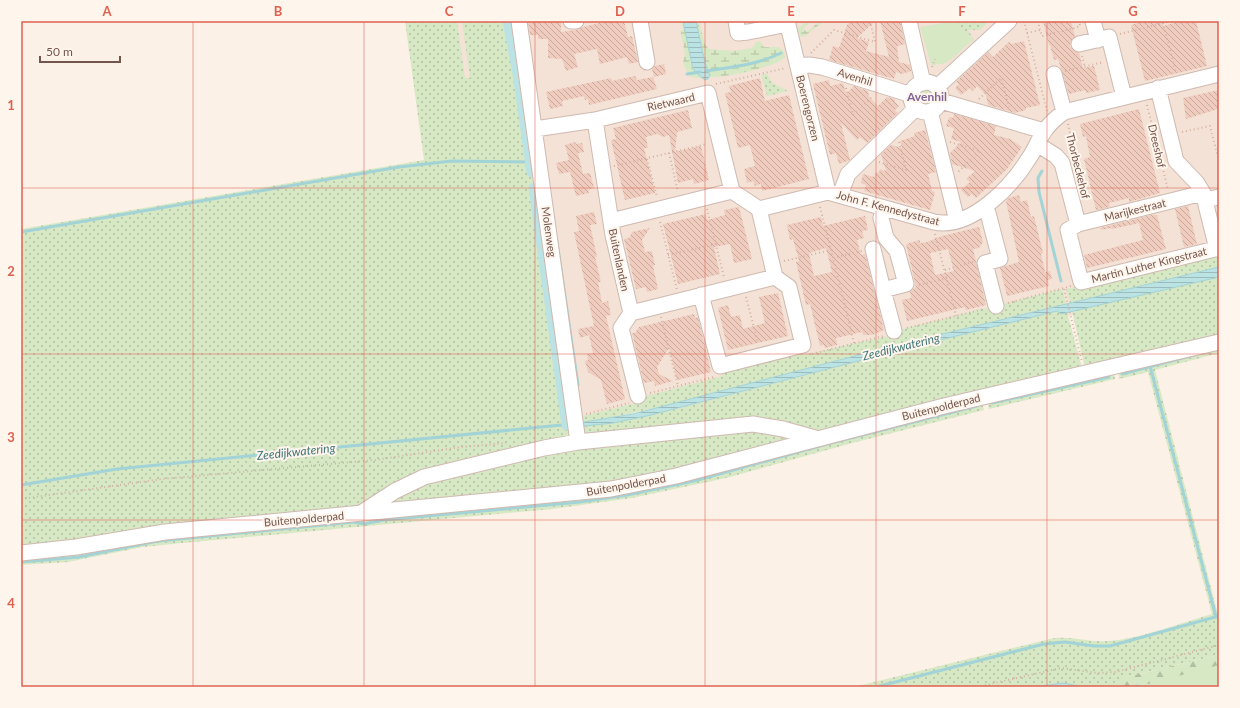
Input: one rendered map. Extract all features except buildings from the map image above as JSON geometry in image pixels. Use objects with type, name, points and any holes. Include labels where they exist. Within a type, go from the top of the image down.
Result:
[{"type":"street","name":"Molenweg","points":[[519,21],[578,442]]},
{"type":"street","points":[[571,21],[576,21]]},
{"type":"street","points":[[640,21],[647,62]]},
{"type":"street","points":[[736,21],[738,33],[788,22]]},
{"type":"street","points":[[909,21],[957,221]]},
{"type":"street","points":[[759,209],[828,194],[927,97],[1009,21]]},
{"type":"street","points":[[1093,21],[1098,40]]},
{"type":"street","name":"Boerengorzen","points":[[788,22],[828,194]]},
{"type":"street","points":[[1079,44],[1109,37],[1124,97]]},
{"type":"street","name":"Avenhil","points":[[798,66],[816,66],[842,73],[1013,122],[1044,133]]},
{"type":"street","points":[[1054,74],[1064,112]]},
{"type":"street","name":"John F. Kennedystraat","points":[[828,194],[932,222],[944,224],[957,221],[970,217],[985,207],[1015,178],[1044,133],[1064,112],[1219,74]]},
{"type":"street","name":"Dreeshof","points":[[1151,90],[1170,136],[1177,163],[1197,182],[1209,197]]},
{"type":"street","name":"Rietwaard","points":[[534,129],[595,120],[708,93],[732,191]]},
{"type":"street","name":"Buitenlanden","points":[[595,120],[610,221],[631,313]]},
{"type":"street","name":"Thorbeckehof","points":[[1044,133],[1056,156],[1062,163],[1079,225],[1081,282]]},
{"type":"street","points":[[610,221],[732,191],[759,209],[774,270],[789,287],[804,345],[720,366],[701,295]]},
{"type":"street","name":"Marijkestraat","points":[[1079,225],[1170,201],[1209,197]]},
{"type":"street","name":"Martin Luther Kingstraat","points":[[1081,282],[1218,248],[1209,197]]},
{"type":"street","points":[[985,207],[988,213],[1000,260],[985,263],[996,306]]},
{"type":"street","points":[[884,208],[881,218],[886,238],[897,251],[906,284],[884,290]]},
{"type":"street","points":[[873,249],[894,331]]},
{"type":"street","points":[[638,396],[621,328],[631,313],[743,285],[774,270]]},
{"type":"street","name":"Buitenpolderpad","points":[[21,553],[76,547],[147,534],[600,490],[676,476],[816,438],[944,406],[1219,342]]},
{"type":"street","points":[[360,513],[400,488],[430,476],[544,448],[578,442],[753,424],[783,428],[816,438]]},
{"type":"path","points":[[1024,21],[1044,133]]},
{"type":"path","points":[[1038,21],[1042,36],[1080,26],[1079,21]]},
{"type":"path","points":[[1115,35],[1172,21]]},
{"type":"path","points":[[1163,23],[1178,84]]},
{"type":"path","points":[[1027,34],[1040,30]]},
{"type":"path","points":[[1054,74],[1114,59]]},
{"type":"path","points":[[842,73],[853,115],[884,86]]},
{"type":"path","points":[[968,109],[1001,78],[1013,122]]},
{"type":"path","name":"Dreeshof","points":[[1151,90],[1170,201]]},
{"type":"path","name":"Thorbeckehof","points":[[1064,112],[1079,225]]},
{"type":"path","name":"Dreeshof","points":[[1170,136],[1210,126],[1219,161]]},
{"type":"path","points":[[864,158],[906,170],[896,128]]},
{"type":"path","points":[[937,138],[980,151],[948,183]]},
{"type":"path","points":[[602,169],[720,141]]},
{"type":"path","points":[[669,153],[679,192],[674,193]]},
{"type":"path","points":[[647,158],[656,197],[662,196]]},
{"type":"path","points":[[828,194],[831,250],[854,343]]},
{"type":"path","points":[[704,198],[727,289]]},
{"type":"path","points":[[657,210],[680,300]]},
{"type":"path","points":[[932,222],[956,316]]},
{"type":"path","points":[[668,255],[716,244]]},
{"type":"path","points":[[833,258],[873,249]]},
{"type":"path","points":[[774,270],[831,250]]},
{"type":"path","points":[[945,270],[980,260],[985,263]]},
{"type":"path","points":[[906,284],[911,286],[947,278]]},
{"type":"path","points":[[804,345],[809,354],[891,334],[894,331],[1064,289],[1081,282]]},
{"type":"path","points":[[743,285],[761,356]]},
{"type":"path","points":[[1064,289],[1085,374]]},
{"type":"path","points":[[658,306],[678,386]]},
{"type":"path","points":[[575,417],[628,403],[638,396],[720,375],[720,366]]},
{"type":"path","points":[[21,499],[162,479],[375,460],[461,447],[510,443]]},
{"type":"path","points":[[977,687],[1057,668],[1070,668],[1097,674],[1116,672],[1219,645]]},
{"type":"shaded area","points":[[407,21],[1219,21],[1219,258],[1125,280],[1105,308],[1051,320],[929,327],[558,431]]},
{"type":"green space","points":[[405,21],[457,21],[465,78],[470,78],[462,21],[515,21],[571,434],[567,439],[460,464],[360,508],[21,549],[21,229],[424,160]]},
{"type":"green space","points":[[681,21],[683,21],[692,65],[695,72],[704,79],[691,77],[683,62],[685,53],[680,31],[683,30]]},
{"type":"green space","points":[[696,21],[699,21],[705,45],[709,49],[734,51],[752,48],[756,42],[760,41],[764,47],[779,47],[784,52],[785,57],[780,61],[750,71],[726,76],[710,77],[705,63]]},
{"type":"green space","points":[[807,21],[811,21],[803,29],[807,32],[820,21],[824,21],[805,36],[801,37],[797,29]]},
{"type":"green space","points":[[954,21],[989,21],[980,30],[968,30],[977,45]]},
{"type":"green space","points":[[954,21],[973,41],[947,62],[936,64],[934,66],[931,65],[920,27]]},
{"type":"green space","points":[[767,74],[772,83],[788,91],[767,96],[761,75]]},
{"type":"green space","points":[[924,90],[930,90],[934,94],[934,100],[930,104],[924,104],[920,100],[920,94]]},
{"type":"green space","points":[[1219,250],[1219,267],[1070,303],[1066,289]]},
{"type":"green space","points":[[1219,277],[1219,339],[1085,368],[1072,311]]},
{"type":"green space","points":[[1062,289],[1066,304],[1056,307],[889,347],[669,405],[600,420],[585,426],[613,423],[676,409],[912,347],[1058,311],[1061,313],[1067,312],[1082,368],[827,434],[793,428],[584,437],[579,417],[632,404],[638,398],[723,376],[722,371],[801,351],[803,355],[893,335],[895,331]]},
{"type":"green space","points":[[1219,345],[1219,353],[1155,370],[1217,611],[1219,611],[1219,655],[1126,677],[1109,687],[1084,687],[1063,683],[1034,687],[854,687],[1050,639],[1065,638],[1093,641],[1120,640],[1147,634],[1212,614],[1148,372],[1119,379],[1119,371]]},
{"type":"green space","points":[[1114,374],[1115,379],[989,409],[988,403]]},
{"type":"green space","points":[[982,403],[984,410],[856,442],[726,478],[632,498],[552,509],[143,547],[68,562],[21,565],[21,556],[114,543],[362,518],[367,521],[371,517],[564,497]]},
{"type":"green space","points":[[731,429],[801,436],[609,486],[373,507],[409,487],[529,455]]},
{"type":"green space","points":[[1219,655],[1219,687],[1109,687],[1116,681],[1126,677]]},
{"type":"green space","points":[[1219,665],[1219,687],[1137,687]]},
{"type":"water","points":[[683,21],[696,21],[705,63],[710,75],[708,79],[705,80],[695,72],[692,65]]},
{"type":"water","points":[[1219,267],[1219,277],[1061,314],[1057,311],[651,415],[613,423],[583,425],[584,422],[633,414],[889,347]]},
{"type":"water","points":[[1063,683],[1084,687],[1034,687]]},
{"type":"waterway","points":[[508,21],[518,74],[532,172]]},
{"type":"waterway","points":[[706,71],[754,63],[781,53]]},
{"type":"waterway","points":[[687,74],[700,72]]},
{"type":"waterway","points":[[21,232],[399,167],[452,161],[531,162]]},
{"type":"waterway","points":[[1042,171],[1038,178],[1039,192],[1061,281]]},
{"type":"waterway","points":[[534,188],[567,425]]},
{"type":"waterway","points":[[557,242],[578,385]]},
{"type":"waterway","points":[[1122,374],[1194,355]]},
{"type":"waterway","points":[[1150,366],[1216,617]]},
{"type":"waterway","points":[[992,403],[1109,377]]},
{"type":"waterway","points":[[21,562],[79,557],[158,541],[354,522],[364,524],[383,520],[580,502],[627,495],[694,481],[827,444],[977,406]]},
{"type":"waterway","name":"Zeedijkwatering","points":[[21,485],[117,469],[572,424]]},
{"type":"waterway","points":[[876,687],[1044,644],[1065,642],[1094,646],[1110,646],[1219,616]]},
{"type":"waterway","points":[[1134,687],[1138,686]]},
{"type":"district","name":"Avenhil","points":[[927,97]]}]
